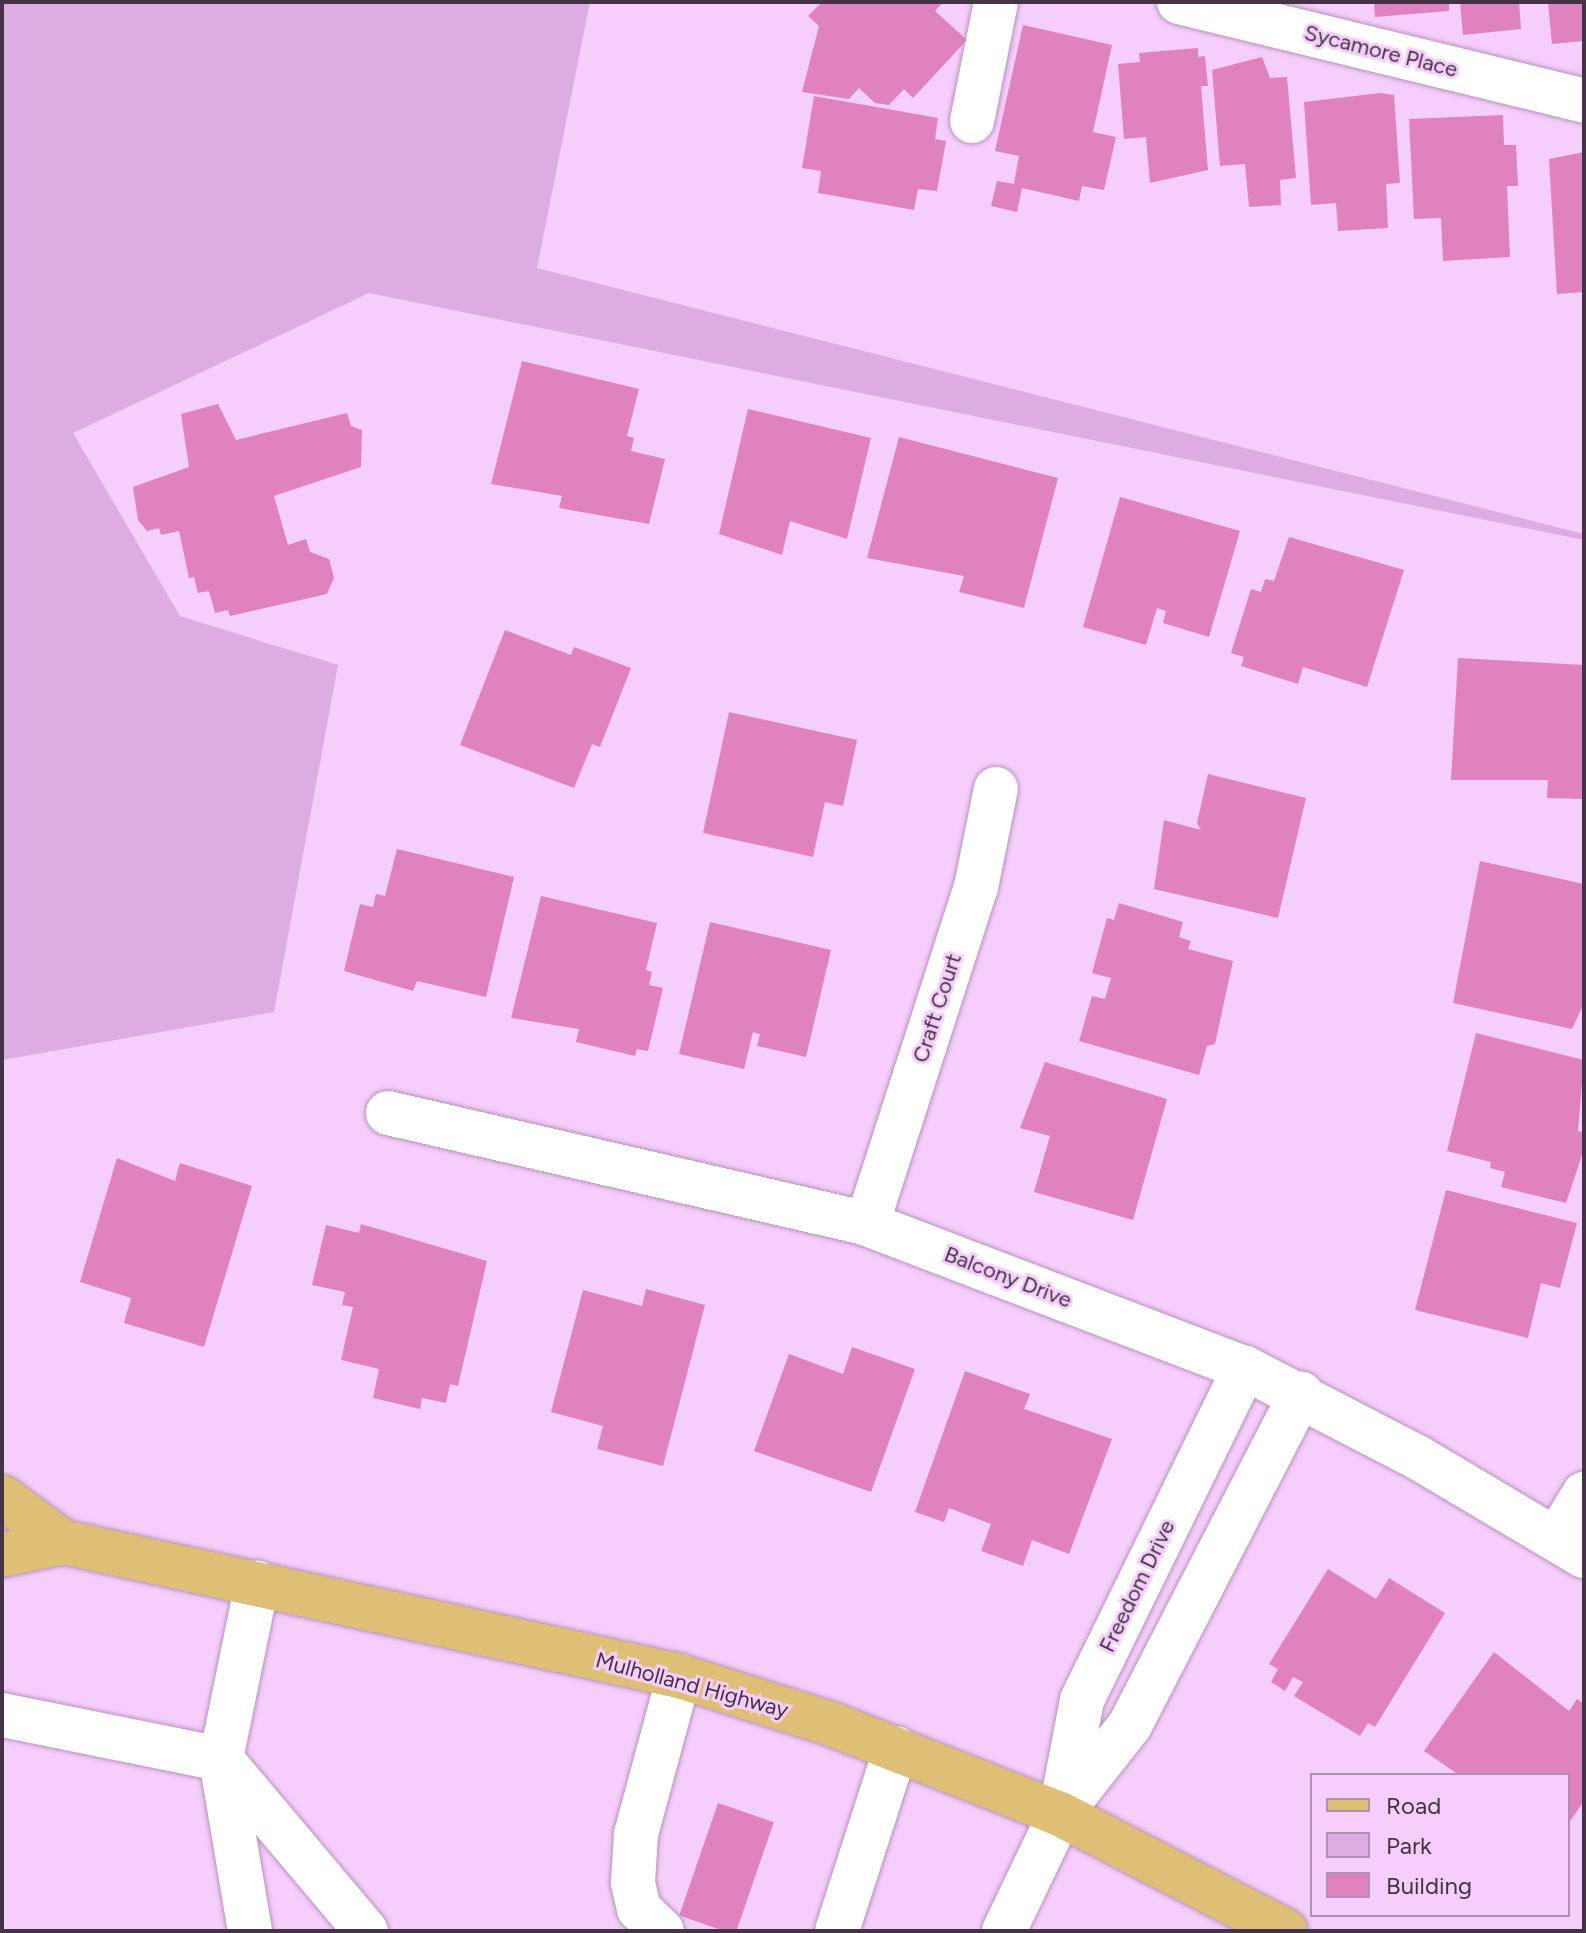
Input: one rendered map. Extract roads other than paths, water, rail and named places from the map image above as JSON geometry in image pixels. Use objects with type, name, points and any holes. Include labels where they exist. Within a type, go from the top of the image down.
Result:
[{"type":"main road","name":"Mulholland Highway","points":[[2,1497],[63,1542]]},
{"type":"main road","name":"Mulholland Highway","points":[[2,1555],[63,1542],[679,1676],[896,1748],[1060,1814],[1121,1841],[1286,1931]]},
{"type":"street","points":[[972,121],[996,2]]},
{"type":"street","name":"Sycamore Place","points":[[1179,2],[1584,101]]},
{"type":"street","name":"Craft Court","points":[[867,1224],[976,887],[996,789]]},
{"type":"street","name":"Balcony Drive","points":[[388,1113],[867,1224],[1245,1368],[1301,1394],[1570,1547]]},
{"type":"street","name":"Freedom Drive","points":[[1060,1814],[1082,1700],[1245,1368]]},
{"type":"street","name":"Freedom Drive","points":[[1004,1931],[1060,1814],[1130,1725],[1301,1394]]},
{"type":"street","points":[[1570,1547],[1584,1494]]},
{"type":"street","points":[[250,1931],[221,1759],[257,1583]]},
{"type":"street","points":[[662,1931],[639,1909],[633,1882],[636,1834],[679,1676]]},
{"type":"street","points":[[2,1715],[221,1759],[366,1931]]},
{"type":"street","points":[[837,1931],[896,1748]]}]
